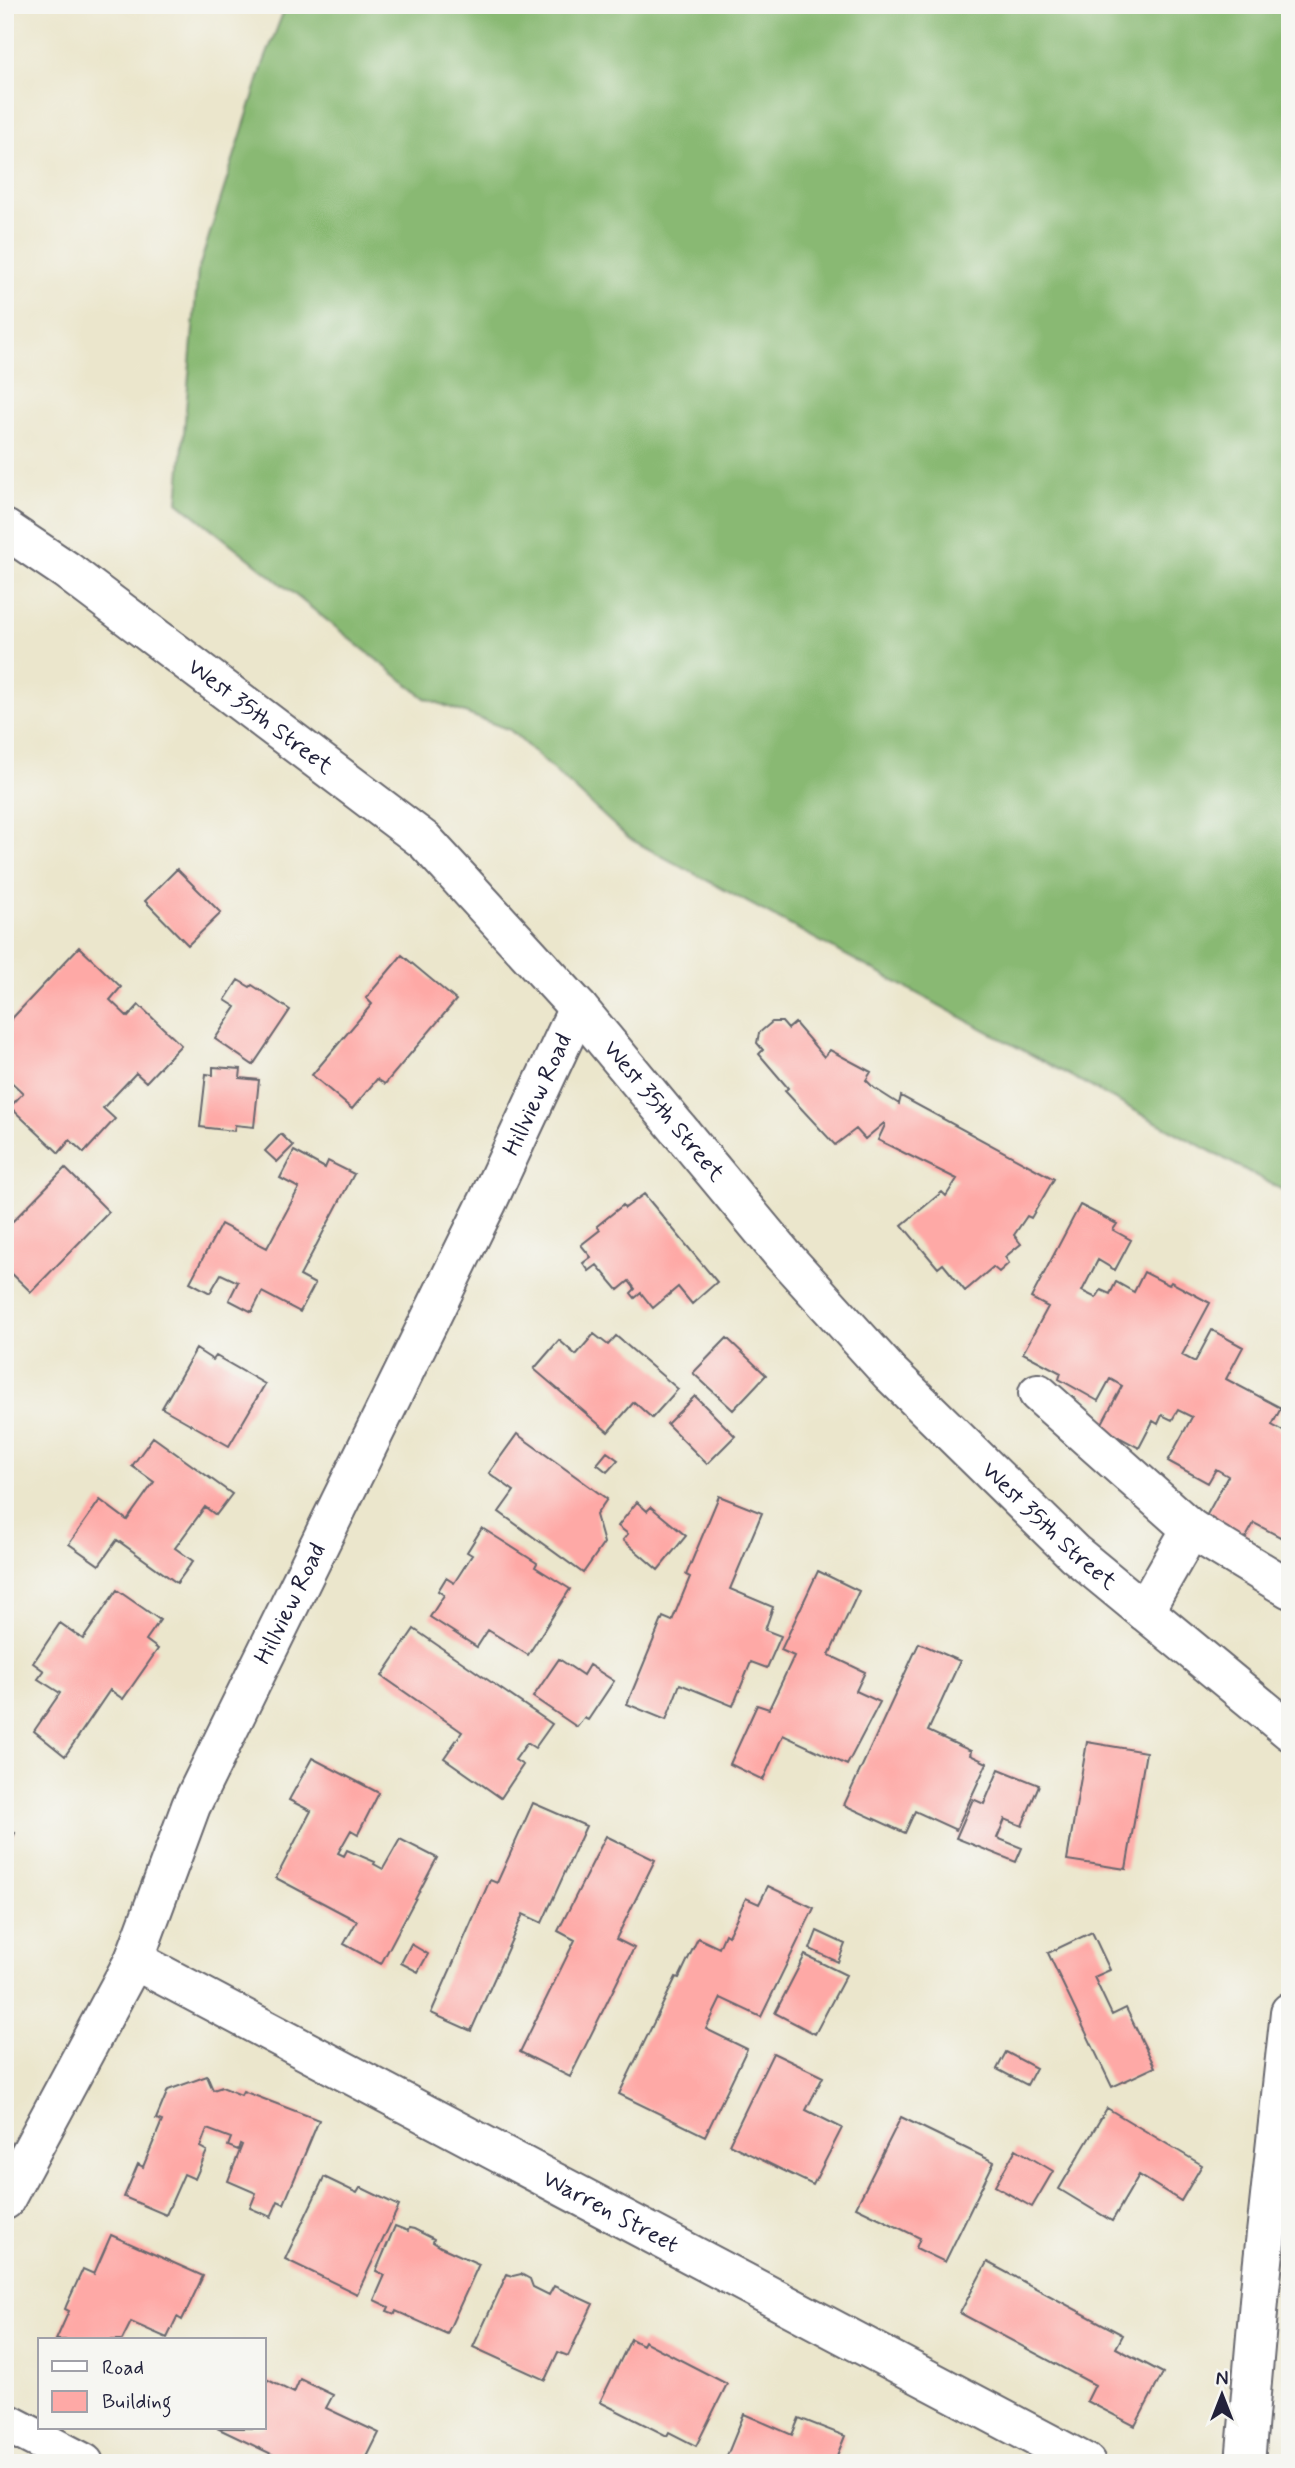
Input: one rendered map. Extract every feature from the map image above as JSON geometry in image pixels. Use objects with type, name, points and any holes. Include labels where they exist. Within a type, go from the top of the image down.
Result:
[{"type":"street","name":"West 35th Street","points":[[5,529],[66,570],[425,841],[578,1008],[783,1255],[890,1373],[1074,1553],[1290,1731]]},
{"type":"street","name":"Hillview Road","points":[[7,2190],[134,1960],[191,1807],[488,1201],[578,1008]]},
{"type":"street","points":[[1038,1393],[1191,1529],[1290,1589]]},
{"type":"street","points":[[1144,1611],[1191,1529]]},
{"type":"street","name":"Warren Street","points":[[134,1960],[1086,2463]]},
{"type":"street","points":[[1245,2463],[1260,2289],[1290,2012]]},
{"type":"street","points":[[5,2421],[84,2463]]},
{"type":"green space","points":[[286,5],[1290,5],[1290,1194],[628,838],[510,730],[425,698],[178,502],[198,271],[264,62]]},
{"type":"building","points":[[177,869],[221,913],[188,945],[145,901]]},
{"type":"building","points":[[79,947],[121,987],[110,1000],[128,1017],[139,1005],[181,1045],[146,1082],[136,1073],[103,1108],[115,1119],[84,1153],[70,1140],[59,1153],[10,1107],[23,1093],[5,1076],[5,1026]]},
{"type":"building","points":[[402,955],[456,1000],[385,1084],[377,1079],[352,1109],[312,1075],[372,1004],[366,998]]},
{"type":"building","points":[[238,980],[250,987],[252,985],[290,1010],[253,1065],[215,1039],[236,1007],[225,1000]]},
{"type":"building","points":[[772,1022],[782,1022],[788,1029],[795,1023],[824,1057],[830,1050],[871,1072],[866,1080],[899,1104],[901,1096],[1054,1179],[1031,1218],[1027,1216],[1014,1235],[1021,1244],[1005,1257],[1009,1263],[999,1272],[993,1267],[965,1291],[943,1264],[938,1268],[902,1225],[942,1192],[946,1196],[957,1179],[878,1140],[884,1123],[865,1139],[856,1129],[835,1145],[785,1091],[788,1088],[759,1054],[763,1050],[757,1043],[759,1033]]},
{"type":"building","points":[[213,1067],[241,1069],[240,1078],[259,1080],[254,1127],[235,1125],[234,1131],[200,1127],[206,1074],[213,1075]]},
{"type":"building","points":[[281,1134],[293,1146],[277,1162],[265,1151]]},
{"type":"building","points":[[294,1151],[325,1168],[328,1161],[354,1174],[300,1276],[315,1284],[300,1312],[262,1292],[252,1312],[229,1300],[238,1282],[221,1274],[210,1293],[190,1282],[221,1224],[267,1248],[299,1188],[280,1178]]},
{"type":"building","points":[[65,1168],[109,1212],[31,1292],[5,1267],[5,1229]]},
{"type":"building","points":[[644,1194],[717,1282],[692,1304],[678,1287],[653,1308],[641,1293],[635,1298],[631,1293],[635,1289],[629,1281],[618,1290],[597,1265],[589,1271],[583,1263],[591,1257],[581,1245],[600,1230],[597,1226],[623,1205],[625,1208]]},
{"type":"building","points":[[1080,1205],[1117,1224],[1113,1230],[1131,1240],[1115,1270],[1098,1260],[1082,1291],[1096,1298],[1101,1290],[1110,1294],[1116,1282],[1134,1292],[1144,1272],[1169,1285],[1171,1282],[1210,1303],[1182,1355],[1195,1362],[1212,1330],[1243,1347],[1226,1379],[1281,1408],[1272,1425],[1290,1435],[1290,1530],[1284,1539],[1254,1523],[1244,1541],[1204,1520],[1228,1476],[1216,1469],[1208,1483],[1168,1461],[1192,1417],[1178,1410],[1172,1420],[1162,1415],[1158,1424],[1153,1421],[1139,1448],[1100,1427],[1122,1386],[1110,1379],[1098,1401],[1059,1379],[1061,1373],[1023,1353],[1048,1307],[1031,1298]]},
{"type":"building","points":[[594,1334],[608,1345],[616,1336],[678,1389],[652,1418],[634,1402],[608,1432],[534,1369],[559,1340],[576,1355]]},
{"type":"building","points":[[727,1338],[766,1375],[733,1410],[693,1373]]},
{"type":"building","points":[[196,1349],[213,1360],[216,1356],[265,1384],[229,1446],[162,1408]]},
{"type":"building","points":[[695,1396],[735,1436],[707,1464],[667,1424]]},
{"type":"building","points":[[517,1434],[607,1499],[596,1515],[604,1543],[583,1573],[499,1512],[514,1491],[489,1473]]},
{"type":"building","points":[[153,1437],[232,1494],[216,1515],[205,1507],[175,1548],[193,1561],[177,1583],[117,1540],[99,1565],[69,1544],[100,1500],[127,1520],[154,1482],[132,1466]]},
{"type":"building","points":[[607,1452],[618,1460],[607,1472],[597,1464]]},
{"type":"building","points":[[719,1496],[762,1513],[730,1589],[773,1607],[765,1630],[781,1636],[767,1668],[751,1662],[733,1706],[680,1684],[666,1720],[627,1704],[663,1617],[672,1621],[690,1577],[686,1575]]},
{"type":"building","points":[[637,1502],[647,1511],[651,1507],[686,1536],[658,1570],[623,1540],[628,1534],[618,1526]]},
{"type":"building","points":[[482,1528],[537,1563],[535,1567],[570,1589],[528,1655],[488,1630],[477,1647],[430,1617],[444,1595],[438,1591],[446,1578],[454,1583],[472,1555],[467,1552]]},
{"type":"building","points":[[818,1571],[859,1591],[829,1655],[865,1672],[856,1691],[880,1702],[847,1765],[783,1735],[763,1780],[730,1764],[757,1705],[769,1709],[794,1656],[781,1650]]},
{"type":"building","points":[[117,1590],[160,1620],[146,1640],[158,1649],[123,1699],[110,1690],[65,1756],[34,1731],[60,1693],[38,1679],[44,1671],[33,1663],[60,1623],[83,1639]]},
{"type":"building","points":[[414,1629],[552,1724],[535,1748],[527,1743],[515,1760],[523,1765],[501,1798],[444,1758],[462,1732],[382,1676]]},
{"type":"building","points":[[919,1643],[960,1661],[928,1731],[971,1751],[970,1755],[987,1763],[956,1830],[915,1811],[905,1833],[844,1805]]},
{"type":"building","points":[[559,1659],[583,1675],[589,1665],[614,1681],[588,1720],[584,1718],[577,1727],[533,1697]]},
{"type":"building","points":[[1087,1742],[1146,1752],[1126,1869],[1067,1860]]},
{"type":"building","points":[[312,1758],[379,1793],[358,1834],[351,1830],[338,1853],[344,1856],[347,1850],[375,1862],[374,1864],[383,1869],[400,1839],[437,1858],[381,1964],[344,1944],[357,1921],[276,1878],[311,1811],[289,1800]]},
{"type":"building","points":[[999,1769],[1039,1785],[1022,1826],[1005,1819],[997,1838],[1022,1848],[1016,1862],[956,1838],[973,1799],[984,1804]]},
{"type":"building","points":[[533,1803],[586,1826],[542,1923],[523,1914],[471,2031],[431,2013],[490,1880],[497,1883]]},
{"type":"building","points":[[5,1828],[15,1833],[5,1855]]},
{"type":"building","points":[[606,1836],[655,1860],[616,1939],[634,1948],[570,2077],[520,2052],[575,1940],[558,1931]]},
{"type":"building","points":[[768,1886],[814,1908],[761,2017],[721,1998],[706,2029],[747,2049],[705,2136],[619,2094],[698,1938],[719,1948],[725,1934],[728,1936],[746,1898],[759,1904]]},
{"type":"building","points":[[817,1931],[845,1944],[838,1962],[810,1949]]},
{"type":"building","points":[[1092,1932],[1110,1970],[1094,1977],[1112,2015],[1126,2008],[1155,2067],[1112,2087],[1048,1953]]},
{"type":"building","points":[[411,1944],[428,1954],[418,1972],[401,1963]]},
{"type":"building","points":[[805,1955],[846,1975],[815,2034],[775,2013]]},
{"type":"building","points":[[1006,2052],[1036,2068],[1027,2085],[997,2069]]},
{"type":"building","points":[[773,2053],[823,2077],[806,2110],[842,2128],[813,2185],[729,2144]]},
{"type":"building","points":[[207,2076],[213,2090],[222,2087],[241,2095],[243,2091],[319,2120],[284,2204],[278,2201],[271,2217],[250,2208],[256,2193],[228,2181],[242,2145],[240,2144],[238,2150],[228,2146],[231,2138],[207,2129],[200,2147],[207,2151],[195,2179],[184,2174],[166,2215],[124,2197],[138,2164],[143,2167],[162,2121],[156,2119],[168,2090]]},
{"type":"building","points":[[1107,2108],[1202,2165],[1181,2201],[1139,2175],[1112,2221],[1059,2189]]},
{"type":"building","points":[[901,2117],[994,2162],[945,2262],[916,2248],[920,2238],[856,2207]]},
{"type":"building","points":[[1016,2149],[1053,2171],[1032,2207],[995,2186]]},
{"type":"building","points":[[324,2177],[357,2193],[362,2188],[399,2206],[357,2294],[285,2259]]},
{"type":"building","points":[[395,2226],[408,2231],[409,2228],[414,2229],[434,2239],[433,2242],[441,2247],[479,2264],[447,2334],[396,2311],[395,2314],[387,2311],[389,2307],[374,2300],[385,2275],[376,2271]]},
{"type":"building","points":[[111,2235],[203,2276],[182,2320],[177,2317],[167,2338],[131,2322],[123,2338],[57,2338],[69,2311],[65,2309],[83,2269],[94,2274]]},
{"type":"building","points":[[987,2262],[1123,2335],[1116,2348],[1163,2373],[1135,2426],[1087,2401],[1095,2385],[960,2313]]},
{"type":"building","points":[[507,2274],[521,2274],[530,2279],[533,2287],[549,2295],[554,2286],[593,2304],[568,2356],[558,2352],[545,2380],[473,2347]]},
{"type":"building","points":[[631,2339],[642,2345],[644,2341],[727,2384],[696,2446],[669,2432],[667,2436],[600,2402]]},
{"type":"building","points":[[266,2379],[294,2393],[300,2379],[333,2395],[326,2408],[379,2433],[364,2463],[282,2463],[284,2460],[221,2430],[266,2430]]},
{"type":"building","points":[[744,2414],[792,2435],[799,2418],[845,2436],[834,2463],[724,2463]]}]
